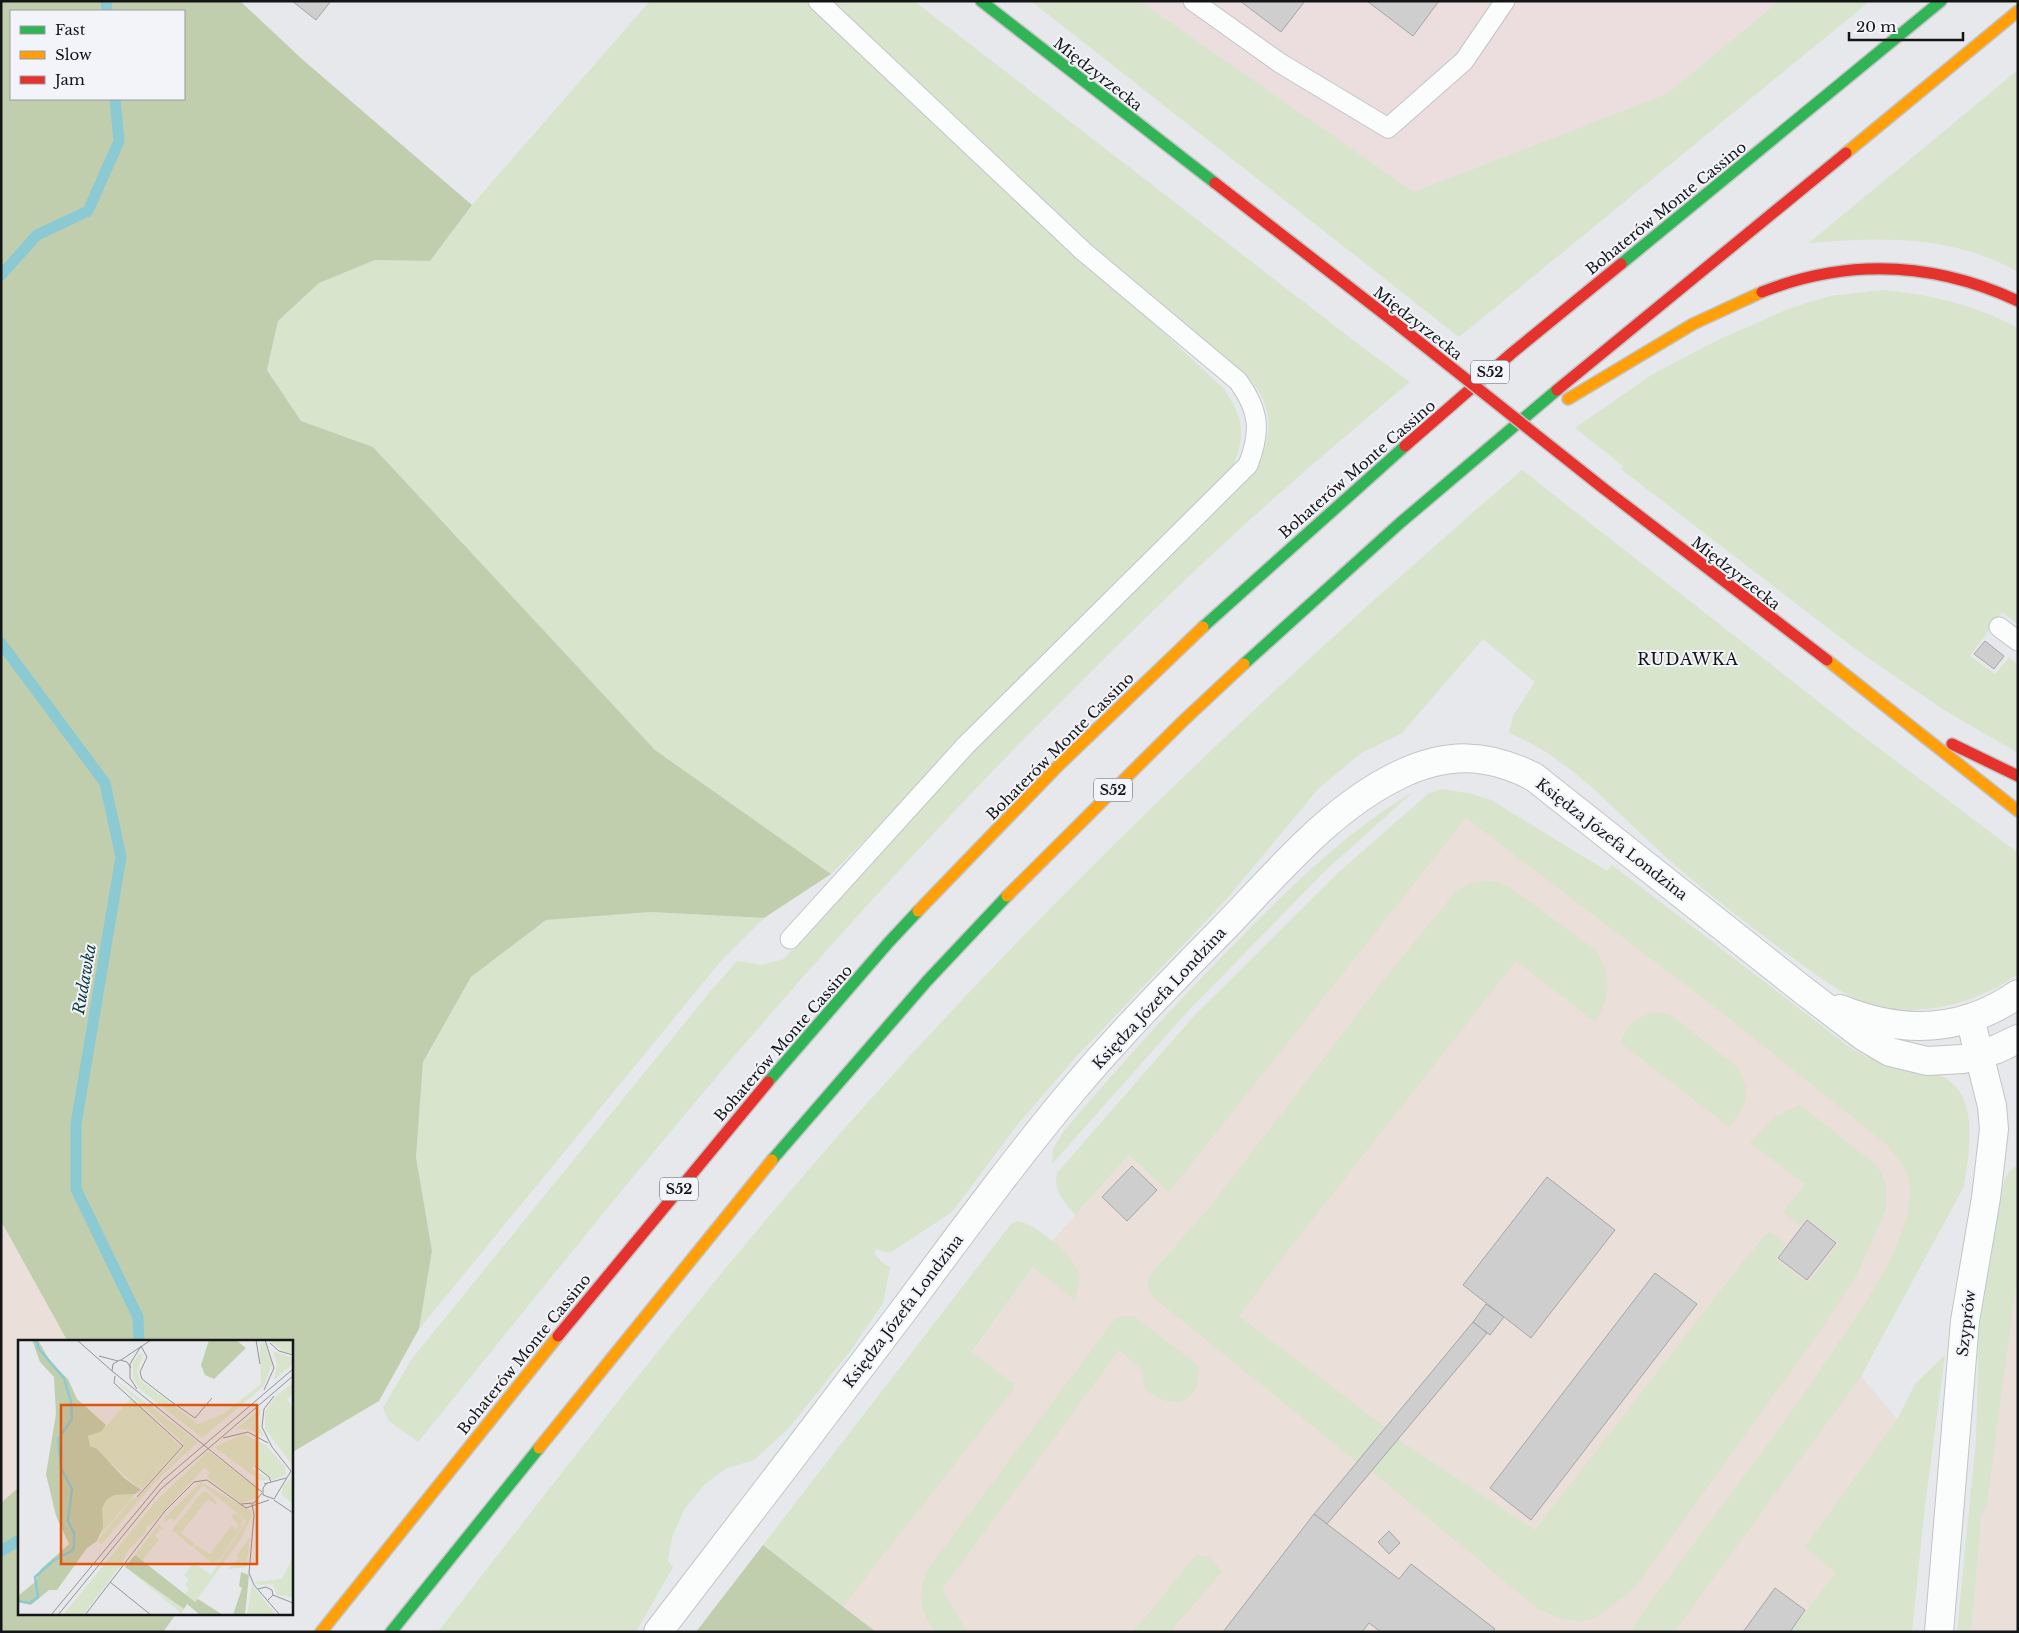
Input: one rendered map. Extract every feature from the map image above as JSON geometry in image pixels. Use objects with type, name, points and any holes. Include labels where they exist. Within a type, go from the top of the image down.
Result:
[{"type":"main road","name":"Międzyrzecka","points":[[980,1],[1393,321],[1603,488],[1908,722],[2018,811]]},
{"type":"main road","name":"Bohaterów Monte Cassino","points":[[321,1632],[488,1421],[720,1138],[889,942],[1059,765],[1152,674],[1317,523],[1505,360],[1941,1]]},
{"type":"main road","name":"S52","points":[[391,1632],[764,1169],[928,981],[1037,865],[1182,722],[1315,598],[1493,443],[2018,11]]},
{"type":"main road","points":[[1493,443],[1732,304],[1771,288],[1817,275],[1853,270],[1882,269],[1932,272],[2002,292],[2018,301]]},
{"type":"main road","name":"Międzyrzecka","points":[[1908,722],[2018,776]]},
{"type":"street","name":"Księdza Józefa Londzina","points":[[658,1632],[1003,1178],[1072,1092],[1132,1023],[1303,847],[1330,822],[1378,786],[1427,763],[1457,758],[1482,759],[1509,765],[1554,791],[1799,987],[1863,1036],[1890,1052],[1927,1061],[1963,1059],[1979,1055],[2018,1039]]},
{"type":"street","name":"Księdza Józefa Londzina","points":[[1799,987],[1842,1010],[1894,1025],[1928,1026],[1970,1018],[1991,1010],[2018,994]]},
{"type":"street","name":"Szyprów","points":[[1939,1632],[1965,1321],[1986,1198],[1994,1129],[1992,1106],[1970,1018]]},
{"type":"lane","points":[[790,939],[966,745],[1248,466],[1255,445],[1257,420],[1251,399],[1238,381],[1083,251],[818,1]]},
{"type":"lane","points":[[1193,1],[1280,63],[1388,128],[1464,60],[1505,1]]},
{"type":"lane","points":[[1999,627],[2018,640]]},
{"type":"shaded area","points":[[1140,1],[1779,1],[1668,93],[1414,192]]},
{"type":"shaded area","points":[[1454,795],[1964,1186],[1861,1376],[1897,1419],[1860,1632],[876,1632],[810,1580],[1052,1241]]},
{"type":"shaded area","points":[[2018,1202],[2018,1632],[1962,1632]]},
{"type":"shaded area","points":[[1,1221],[67,1340],[18,1340],[18,1488],[1,1503]]},
{"type":"green space","points":[[1,1],[240,1],[303,60],[472,205],[430,261],[375,260],[319,283],[278,321],[267,370],[301,421],[373,447],[655,750],[831,874],[764,918],[651,912],[546,920],[471,977],[423,1062],[416,1157],[432,1251],[419,1329],[379,1401],[292,1452],[292,1340],[67,1340],[1,1221]]},
{"type":"green space","points":[[650,1],[807,1],[1224,389],[1236,409],[1241,428],[1241,437],[1232,469],[831,874],[655,750],[373,447],[301,421],[267,370],[278,321],[319,283],[375,260],[430,261],[472,205]]},
{"type":"green space","points":[[833,1],[914,1],[1410,382],[1352,430],[1212,554],[1088,674],[947,819],[759,1027],[611,1203],[418,1442],[389,1421],[383,1408],[411,1360],[710,992],[737,961],[762,965],[784,959],[867,862],[1044,677],[1232,496],[1250,475],[1263,452],[1267,439],[1267,413],[1263,399],[1248,376],[1089,242]]},
{"type":"green space","points":[[1031,1],[1140,1],[1414,192],[1668,93],[1779,1],[1870,1],[1459,337]]},
{"type":"green space","points":[[2018,70],[2018,272],[1968,251],[1916,241],[1863,240],[1809,243]]},
{"type":"green space","points":[[1884,290],[1953,302],[1986,313],[2018,328],[2018,624],[2002,612],[1970,656],[1995,674],[2009,658],[2018,664],[2018,753],[1944,710],[1854,648],[1621,469],[1623,466],[1575,428],[1653,374],[1718,340],[1788,309],[1830,296]]},
{"type":"green space","points":[[1522,470],[1856,731],[2018,853],[2018,974],[1979,996],[1935,1008],[1912,1010],[1889,1008],[1867,1003],[1837,989],[1781,949],[1700,886],[1577,775],[1556,759],[1509,733],[1513,716],[1535,682],[1483,639],[1401,734],[1361,753],[1319,788],[1225,901],[1076,1057],[1017,1125],[952,1212],[890,1253],[876,1249],[874,1253],[883,1263],[890,1267],[883,1303],[851,1350],[789,1428],[754,1460],[727,1468],[705,1484],[685,1508],[672,1537],[668,1561],[673,1567],[636,1632],[438,1632],[532,1510],[724,1270],[824,1152],[905,1061],[1074,884],[1249,714],[1430,550]]},
{"type":"green space","points":[[1442,789],[1472,794],[1491,800],[1607,871],[1612,865],[1852,1049],[1886,1064],[1939,1075],[1952,1083],[1961,1095],[1967,1109],[1969,1140],[1964,1186],[1861,1376],[1674,1632],[1629,1632],[1780,1427],[1868,1299],[1881,1277],[1902,1232],[1908,1210],[1910,1189],[1908,1177],[1896,1155],[1888,1146],[1722,1013],[1466,818],[1169,1192],[1129,1155],[1075,1215],[1058,1191],[1057,1173],[1194,1016],[1339,872],[1429,793]]},
{"type":"green space","points":[[1413,792],[1326,870],[1189,1010],[1052,1164],[1053,1149],[1064,1131],[1131,1054],[1224,954],[1287,892],[1347,838],[1390,806]]},
{"type":"green space","points":[[1484,881],[1498,882],[1511,888],[1596,950],[1605,968],[1608,986],[1601,1013],[1595,1022],[1516,961],[1282,1258],[1239,1316],[1385,1427],[1357,1462],[1154,1298],[1147,1286],[1150,1275],[1210,1207],[1386,977],[1458,889]]},
{"type":"green space","points":[[651,912],[764,918],[721,961],[419,1329],[432,1251],[416,1157],[423,1062],[471,977],[546,920]]},
{"type":"green space","points":[[1657,1012],[1671,1015],[1737,1067],[1745,1085],[1746,1099],[1740,1112],[1729,1127],[1621,1043],[1626,1031],[1634,1022],[1644,1015]]},
{"type":"green space","points":[[1800,1105],[1874,1163],[1881,1172],[1886,1185],[1886,1210],[1854,1280],[1820,1331],[1636,1586],[1611,1607],[1591,1619],[1580,1621],[1568,1620],[1537,1608],[1371,1471],[1398,1439],[1535,1530],[1738,1268],[1769,1231],[1786,1244],[1775,1259],[1808,1283],[1839,1243],[1806,1218],[1800,1226],[1783,1212],[1805,1184],[1750,1143],[1776,1116]]},
{"type":"green space","points":[[2018,1166],[2018,1269],[1987,1503],[1981,1518],[1971,1632],[1957,1632],[1976,1440],[1979,1330],[2003,1185],[2010,1171]]},
{"type":"green space","points":[[1017,1221],[1033,1227],[1043,1234],[1061,1249],[1075,1266],[1080,1279],[1075,1300],[1033,1267],[972,1352],[1014,1384],[1013,1390],[843,1606],[763,1545],[1011,1224]]},
{"type":"green space","points":[[1135,1317],[1199,1366],[1195,1389],[1190,1396],[1182,1401],[1165,1401],[1155,1396],[1145,1389],[1142,1370],[1119,1350],[942,1589],[967,1632],[936,1632],[926,1617],[921,1602],[922,1587],[928,1569],[1116,1318]]},
{"type":"green space","points":[[1945,1355],[1925,1505],[1912,1632],[1790,1632],[1836,1573],[1805,1547],[1897,1420],[1915,1384]]},
{"type":"green space","points":[[18,1488],[18,1616],[175,1616],[163,1632],[1,1632],[1,1503]]},
{"type":"green space","points":[[763,1545],[876,1632],[696,1632]]},
{"type":"green space","points":[[1196,1555],[1209,1557],[1222,1571],[1170,1632],[1131,1632],[1142,1622]]},
{"type":"building","points":[[292,1],[331,1],[316,20]]},
{"type":"building","points":[[1240,1],[1305,1],[1281,32]]},
{"type":"building","points":[[1367,1],[1439,1],[1413,36]]},
{"type":"building","points":[[1985,641],[2004,656],[1994,669],[1974,654]]},
{"type":"building","points":[[1132,1166],[1157,1190],[1127,1221],[1102,1197]]},
{"type":"building","points":[[1547,1177],[1615,1230],[1531,1338],[1463,1285]]},
{"type":"building","points":[[1807,1220],[1836,1243],[1807,1280],[1778,1258]]},
{"type":"building","points":[[1655,1273],[1697,1304],[1531,1520],[1490,1488]]},
{"type":"building","points":[[1486,1304],[1504,1317],[1490,1335],[1473,1322]]},
{"type":"building","points":[[1473,1322],[1487,1333],[1327,1524],[1314,1514]]},
{"type":"building","points":[[1314,1514],[1399,1579],[1411,1564],[1495,1629],[1493,1632],[1381,1632],[1369,1623],[1362,1632],[1223,1632]]},
{"type":"building","points":[[1389,1531],[1400,1543],[1389,1554],[1378,1542]]},
{"type":"building","points":[[1775,1588],[1805,1610],[1790,1632],[1743,1632]]},
{"type":"waterway","name":"Rudawka","points":[[106,1],[107,10]]},
{"type":"waterway","name":"Rudawka","points":[[1,275],[37,235],[88,211],[119,141],[115,100]]},
{"type":"waterway","name":"Rudawka","points":[[1,643],[105,783],[121,857],[76,1124],[76,1189],[138,1317],[139,1340]]},
{"type":"waterway","name":"Rudawka","points":[[1,1551],[18,1541]]},
{"type":"traffic: fast","points":[[981,1],[1215,183]]},
{"type":"traffic: fast","points":[[1621,264],[1941,1]]},
{"type":"traffic: fast","points":[[1244,664],[1400,523],[1557,390]]},
{"type":"traffic: fast","points":[[1203,627],[1405,446]]},
{"type":"traffic: fast","points":[[772,1160],[927,981],[1007,896]]},
{"type":"traffic: fast","points":[[768,1082],[918,911]]},
{"type":"traffic: fast","points":[[391,1632],[539,1448]]},
{"type":"traffic: slow","points":[[1846,153],[2018,11]]},
{"type":"traffic: slow","points":[[1568,399],[1693,324],[1762,292]]},
{"type":"traffic: slow","points":[[918,911],[1059,765],[1203,627]]},
{"type":"traffic: slow","points":[[1827,660],[2018,811]]},
{"type":"traffic: slow","points":[[1007,896],[1182,722],[1244,664]]},
{"type":"traffic: slow","points":[[539,1448],[772,1160]]},
{"type":"traffic: slow","points":[[321,1632],[558,1336]]},
{"type":"traffic: jam","points":[[1557,390],[1846,153]]},
{"type":"traffic: jam","points":[[1215,183],[1393,321]]},
{"type":"traffic: jam","points":[[1405,446],[1512,353],[1621,264]]},
{"type":"traffic: jam","points":[[1762,292],[1794,281],[1826,274],[1891,269],[1955,278],[2018,301]]},
{"type":"traffic: jam","points":[[1393,321],[1603,488]]},
{"type":"traffic: jam","points":[[1603,488],[1827,660]]},
{"type":"traffic: jam","points":[[1952,744],[2018,776]]},
{"type":"traffic: jam","points":[[558,1336],[768,1082]]},
{"type":"district","name":"RUDAWKA","points":[[1688,659]]}]
